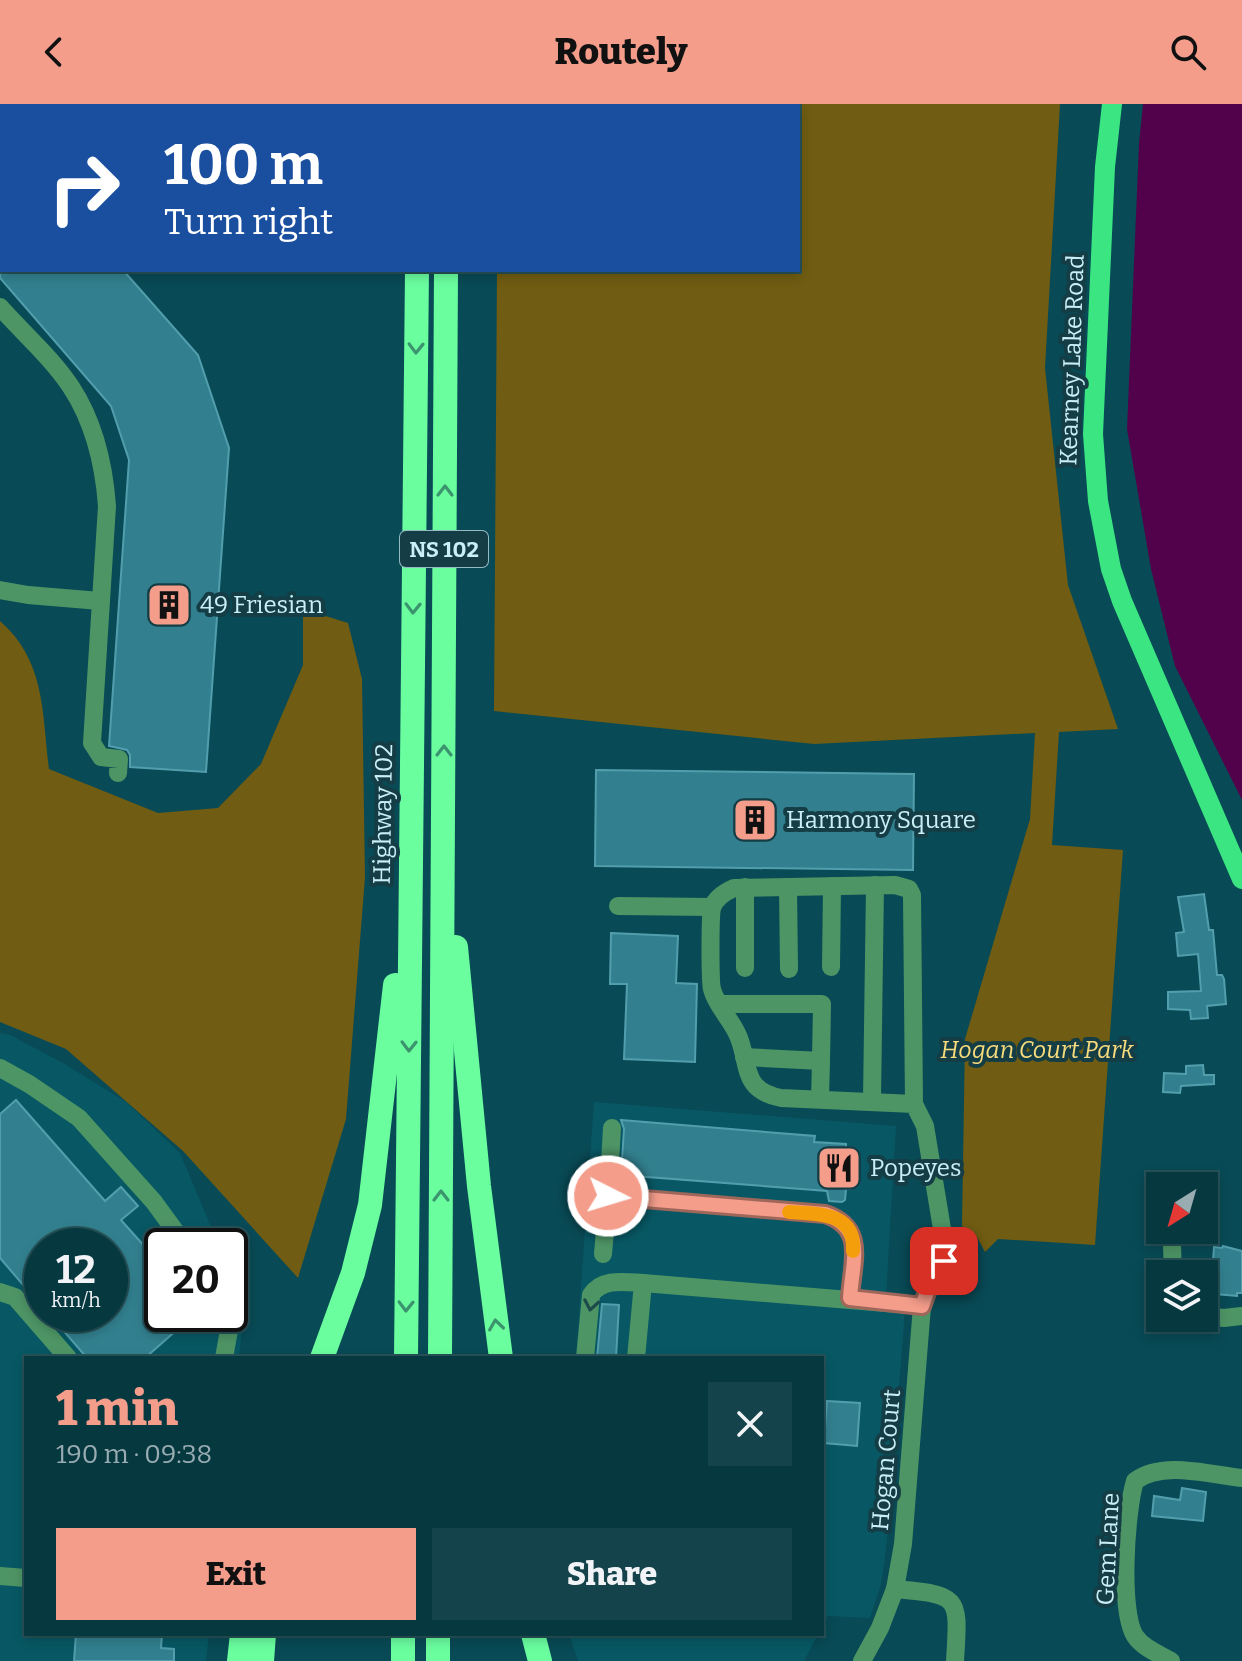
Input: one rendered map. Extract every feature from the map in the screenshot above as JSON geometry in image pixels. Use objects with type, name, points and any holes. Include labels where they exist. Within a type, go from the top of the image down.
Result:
[{"type":"highway","name":"Highway 102","points":[[406,1356],[417,272]]},
{"type":"highway","name":"NS 102","points":[[440,1356],[446,272]]},
{"type":"highway","points":[[323,1356],[353,1273],[370,1205],[411,828]]},
{"type":"highway","points":[[443,829],[479,1186],[501,1356]]},
{"type":"highway","points":[[239,1661],[242,1636]]},
{"type":"highway","points":[[262,1661],[264,1636]]},
{"type":"highway","points":[[403,1636],[403,1661]]},
{"type":"highway","points":[[438,1636],[438,1661]]},
{"type":"highway","points":[[534,1636],[540,1661]]},
{"type":"main road","name":"Kearney Lake Road","points":[[1112,104],[1105,167],[1093,434],[1098,501],[1111,569],[1122,601],[1242,879]]},
{"type":"street","points":[[1,310],[69,384],[81,404],[105,477],[107,506],[92,743],[101,757],[119,759],[118,773]]},
{"type":"street","points":[[0,590],[100,601]]},
{"type":"street","points":[[872,1100],[875,885]]},
{"type":"street","points":[[875,885],[902,886],[909,889],[912,895],[914,1104],[768,1095],[757,1089],[748,1076],[740,1039],[712,990],[712,907],[723,894],[734,888],[875,885]]},
{"type":"street","points":[[831,967],[832,886]]},
{"type":"street","points":[[745,887],[745,968]]},
{"type":"street","points":[[788,887],[789,969]]},
{"type":"street","points":[[618,906],[712,907]]},
{"type":"street","points":[[720,1004],[822,1004],[820,1099]]},
{"type":"street","points":[[744,1057],[821,1061]]},
{"type":"street","points":[[0,1068],[79,1118],[154,1202],[173,1228]]},
{"type":"street","name":"Hogan Court","points":[[862,1661],[880,1628],[895,1589],[903,1544],[922,1306],[931,1281],[944,1261],[944,1231],[925,1126],[914,1104]]},
{"type":"street","points":[[603,1254],[612,1128]]},
{"type":"street","points":[[608,1196],[825,1214],[841,1220],[851,1230],[854,1242],[850,1298]]},
{"type":"street","points":[[1172,1245],[1173,1260]]},
{"type":"street","points":[[585,1356],[591,1295],[605,1283],[850,1298],[922,1306]]},
{"type":"street","points":[[636,1283],[636,1356]]},
{"type":"street","points":[[0,1292],[15,1297],[66,1356]]},
{"type":"street","points":[[1218,1317],[1242,1316]]},
{"type":"street","points":[[224,1356],[229,1332]]},
{"type":"street","name":"Gem Lane","points":[[1171,1661],[1136,1638],[1128,1615],[1129,1511],[1135,1481],[1146,1473],[1160,1471],[1242,1478]]},
{"type":"street","points":[[0,1576],[24,1578]]},
{"type":"street","points":[[895,1589],[940,1593],[950,1601],[958,1614],[955,1661]]},
{"type":"shaded area","points":[[1143,104],[1242,104],[1242,800],[1175,666],[1151,569],[1127,429]]},
{"type":"shaded area","points":[[0,1033],[10,1035],[63,1063],[126,1102],[180,1153],[211,1228],[144,1228],[144,1332],[242,1332],[239,1356],[24,1356],[24,1636],[209,1636],[206,1661],[0,1661]]},
{"type":"shaded area","points":[[594,1102],[896,1126],[886,1296],[906,1298],[886,1550],[881,1584],[870,1618],[828,1616],[824,1623],[824,1356],[576,1356]]},
{"type":"shaded area","points":[[570,1636],[817,1636],[804,1661],[578,1661]]},
{"type":"green space","name":"Hogan Court Park","points":[[800,104],[1060,104],[1045,368],[1068,585],[1118,729],[1059,732],[1052,845],[1123,850],[1095,1245],[998,1239],[985,1252],[977,1237],[962,1226],[965,1039],[1030,819],[1035,733],[814,744],[494,711],[497,272],[800,272]]},
{"type":"green space","points":[[303,609],[348,623],[362,679],[365,877],[346,1119],[298,1278],[183,1151],[66,1049],[0,1022],[0,621],[26,653],[34,671],[43,709],[49,769],[158,813],[218,808],[261,764],[303,665]]},
{"type":"building","name":"49 Friesian","points":[[0,272],[125,272],[198,355],[229,448],[206,772],[130,767],[127,750],[109,746],[129,460],[111,406],[0,278]]},
{"type":"building","name":"Harmony Square","points":[[596,770],[914,774],[913,870],[595,866]]},
{"type":"building","points":[[1204,894],[1209,930],[1213,930],[1217,975],[1222,975],[1224,979],[1226,1004],[1207,1006],[1208,1018],[1191,1019],[1190,1010],[1168,1009],[1168,992],[1201,991],[1198,954],[1178,956],[1176,933],[1184,932],[1178,897]]},
{"type":"building","points":[[611,933],[678,936],[676,983],[697,984],[695,1062],[624,1059],[627,984],[610,984]]},
{"type":"building","points":[[1203,1065],[1204,1075],[1214,1075],[1214,1084],[1181,1086],[1180,1093],[1163,1092],[1164,1073],[1186,1074],[1186,1066]]},
{"type":"building","points":[[16,1100],[105,1201],[121,1187],[138,1206],[121,1220],[144,1246],[144,1332],[175,1332],[147,1356],[85,1356],[65,1332],[128,1332],[128,1228],[24,1228],[24,1286],[0,1258],[0,1114]]},
{"type":"building","points":[[621,1120],[815,1136],[814,1142],[846,1144],[846,1150],[852,1151],[850,1189],[846,1189],[842,1202],[829,1201],[827,1191],[621,1175],[624,1129]]},
{"type":"building","points":[[1214,1247],[1242,1251],[1242,1293],[1237,1293],[1237,1296],[1218,1294],[1218,1260],[1213,1260]]},
{"type":"building","points":[[602,1304],[619,1305],[616,1356],[597,1356]]},
{"type":"building","points":[[827,1401],[860,1403],[857,1446],[824,1443]]},
{"type":"building","points":[[1182,1488],[1206,1492],[1203,1521],[1152,1516],[1154,1496],[1180,1500]]},
{"type":"building","points":[[76,1636],[162,1636],[161,1648],[174,1649],[174,1661],[74,1661]]},
{"type":"slow traffic","points":[[789,1212],[825,1214],[841,1220],[851,1230],[853,1251]]},
{"type":"place","name":"49 Friesian","points":[[169,605]]},
{"type":"place","name":"Harmony Square","points":[[755,820]]},
{"type":"place","name":"Popeyes","points":[[839,1168]]},
{"type":"route","points":[[608,1196],[825,1214],[841,1220],[851,1230],[854,1242],[850,1298],[922,1306],[931,1281],[944,1261]]}]
